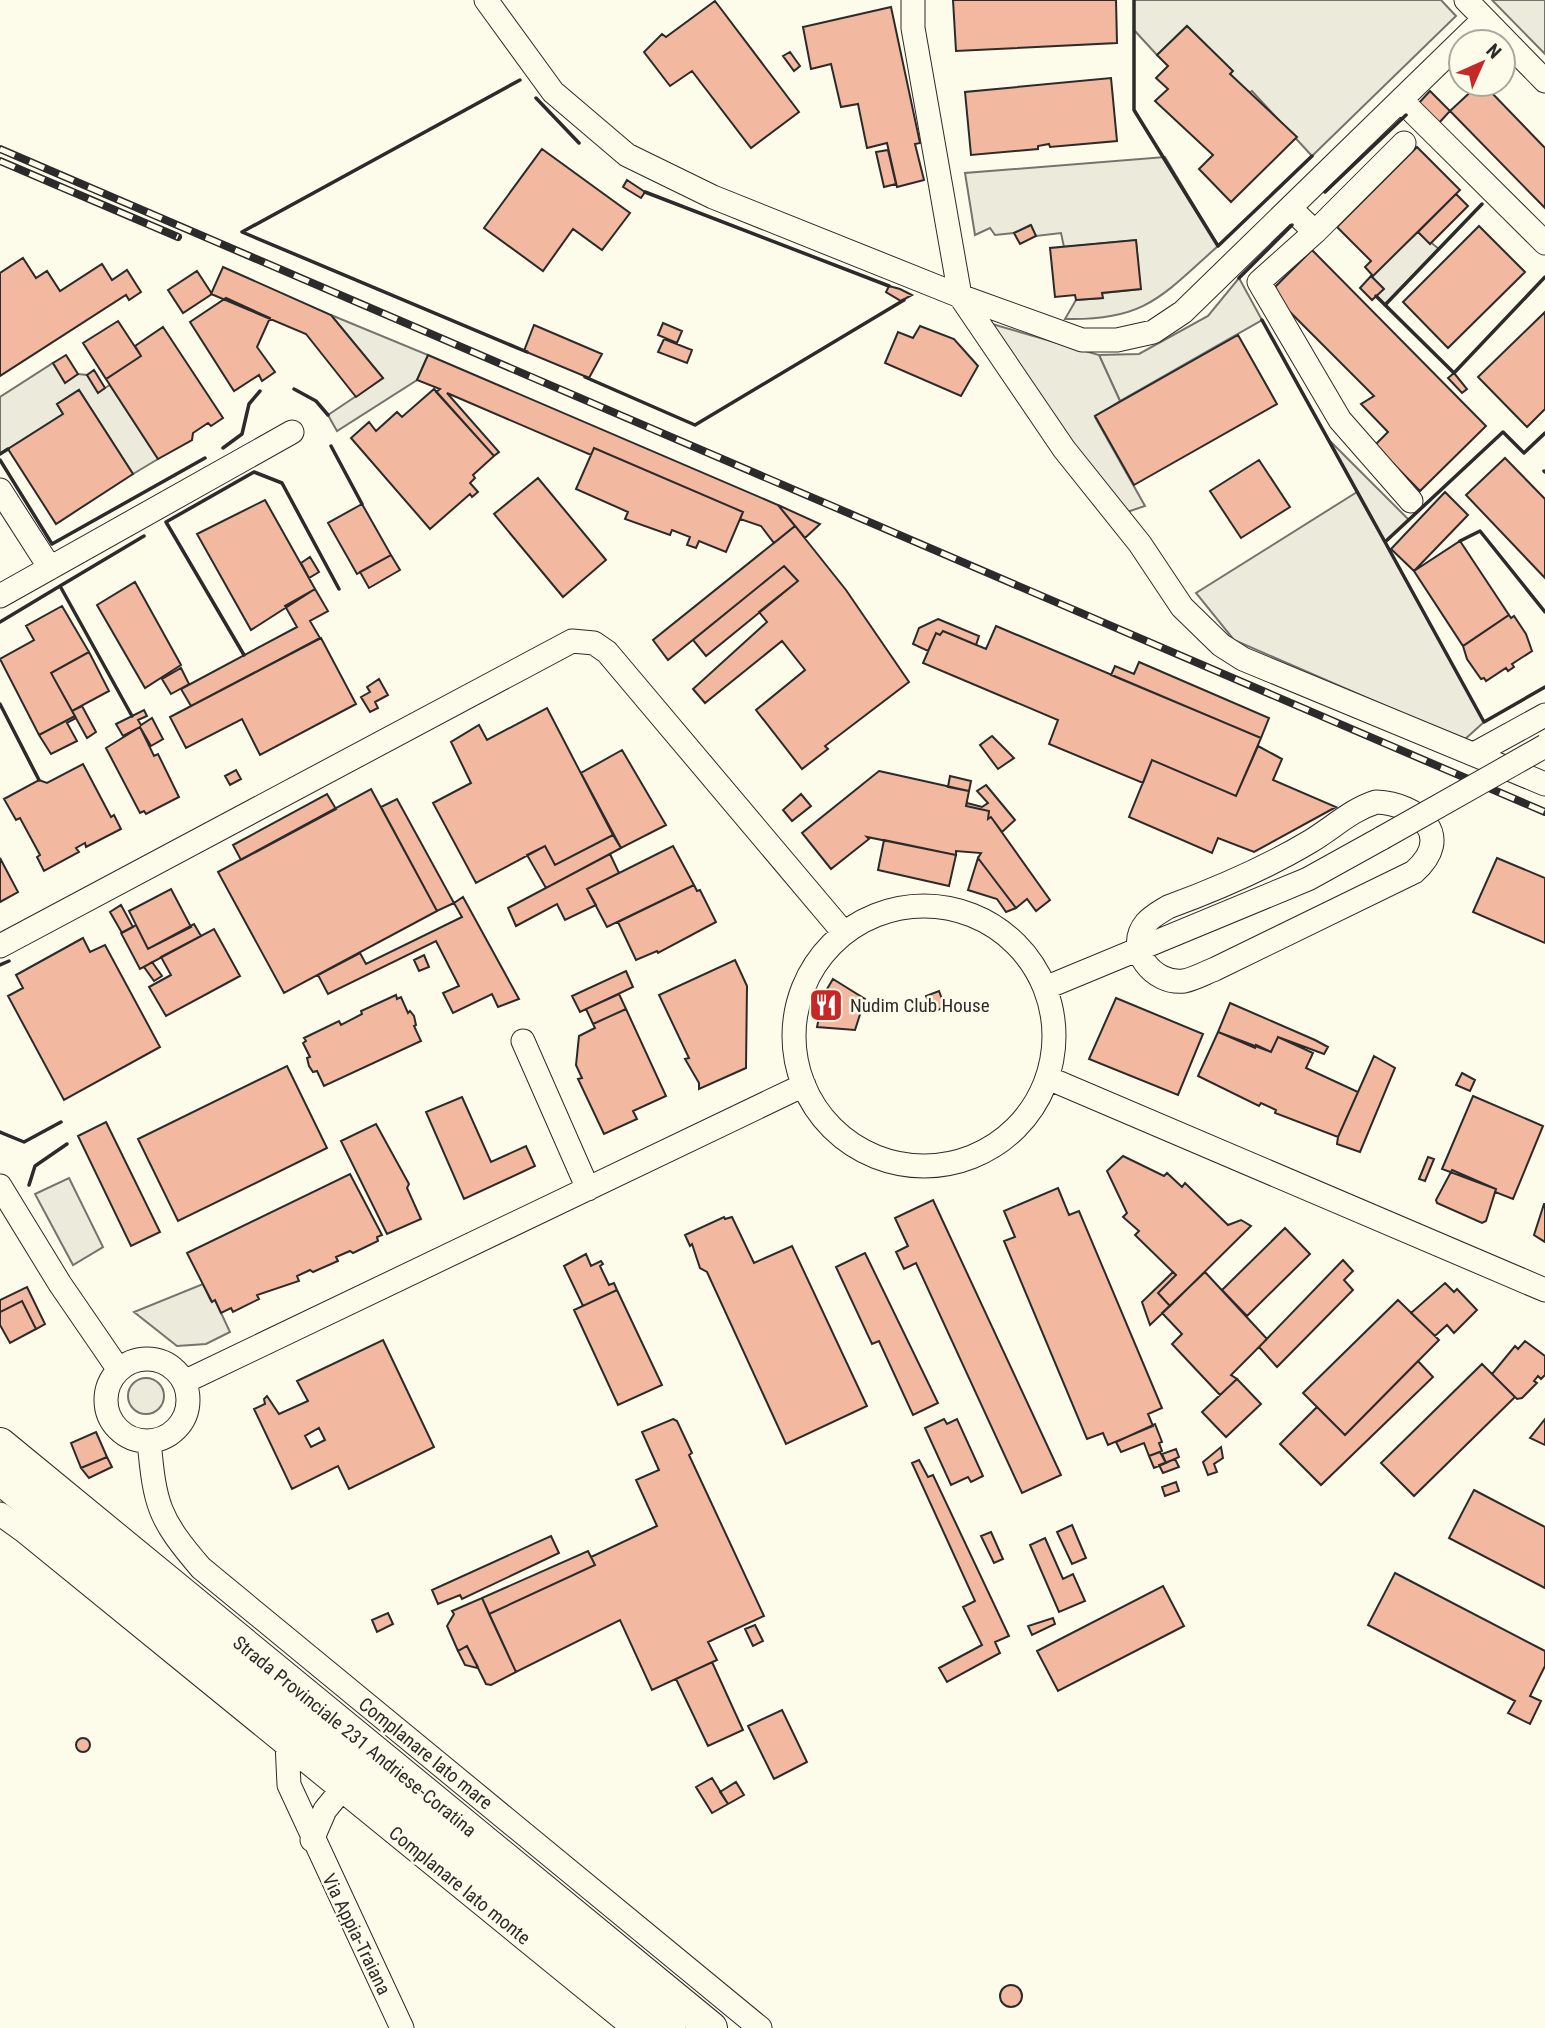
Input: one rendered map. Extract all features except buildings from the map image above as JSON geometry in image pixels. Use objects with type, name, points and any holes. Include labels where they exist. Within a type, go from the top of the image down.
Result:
[{"type":"highway","name":"Strada Provinciale 231 Andriese-Coratina","points":[[0,1444],[711,2028]]},
{"type":"highway","name":"Strada Provinciale 231 Andriese-Coratina","points":[[0,1478],[669,2028]]},
{"type":"street","points":[[486,0],[553,92],[627,155],[713,197],[960,296],[1082,340],[1117,340],[1153,332],[1183,312],[1484,19]]},
{"type":"street","points":[[913,0],[913,27],[960,296],[1064,449],[1140,544],[1182,607],[1221,645],[1243,659],[1545,784]]},
{"type":"street","points":[[1466,0],[1545,81]]},
{"type":"street","points":[[1401,100],[1545,243]]},
{"type":"street","points":[[1404,143],[1315,232],[1259,282],[1340,419],[1411,502]]},
{"type":"street","points":[[1291,209],[1315,232]]},
{"type":"street","points":[[0,596],[292,432]]},
{"type":"street","points":[[0,490],[50,568]]},
{"type":"street","points":[[0,946],[572,640],[583,640],[607,652],[844,933]]},
{"type":"street","points":[[1474,754],[1545,715]]},
{"type":"street","points":[[1045,988],[1308,879],[1545,746]]},
{"type":"street","points":[[1376,802],[1396,803],[1415,812],[1430,829],[1432,846],[1427,861],[1414,872],[1376,894],[1215,970],[1183,981],[1162,978],[1148,968],[1139,949],[1145,925],[1168,907],[1262,868],[1314,839],[1361,807],[1376,802]]},
{"type":"street","points":[[918,906],[945,908],[971,915],[995,927],[1015,944],[1032,965],[1045,988],[1054,1024],[1048,1077],[1026,1117],[993,1147],[951,1163],[929,1166],[885,1160],[864,1151],[828,1124],[804,1086],[794,1038],[796,1015],[812,970],[844,933],[867,919],[892,910],[918,906]]},
{"type":"street","points":[[523,1041],[588,1189]]},
{"type":"street","points":[[1048,1077],[1545,1290]]},
{"type":"street","points":[[184,1382],[804,1086]]},
{"type":"street","points":[[0,1186],[60,1284],[119,1370]]},
{"type":"street","points":[[154,1359],[176,1371],[184,1382],[188,1395],[182,1421],[162,1438],[149,1441],[122,1432],[112,1422],[106,1394],[119,1370],[130,1363],[154,1359]]},
{"type":"street","name":"Complanare lato mare","points":[[149,1441],[153,1494],[170,1532],[201,1568],[760,2028]]},
{"type":"street","name":"Complanare lato monte","points":[[0,1514],[343,1788],[634,2028]]},
{"type":"street","name":"Via Appia-Traiana","points":[[286,1742],[289,1786],[402,2028]]},
{"type":"street","points":[[312,1840],[325,1810],[343,1788]]},
{"type":"shaded area","points":[[1134,0],[1441,0],[1456,16],[1312,156],[1252,91],[1249,93],[1230,74],[1232,71],[1187,26],[1157,55],[1134,30]]},
{"type":"shaded area","points":[[1492,0],[1545,0],[1545,54]]},
{"type":"shaded area","points":[[1165,157],[1218,246],[1166,292],[1134,310],[1092,318],[1065,319],[1076,300],[1102,298],[1102,293],[1140,289],[1136,240],[1064,247],[1061,233],[1036,236],[1030,225],[1014,233],[995,235],[990,228],[975,235],[965,173]]},
{"type":"shaded area","points":[[1418,232],[1439,249],[1385,305],[1376,296],[1383,288],[1371,276]]},
{"type":"shaded area","points":[[1239,278],[1262,320],[1120,401],[1099,355],[1139,354],[1208,316]]},
{"type":"shaded area","points":[[331,315],[428,355],[417,380],[337,431],[328,415],[383,378]]},
{"type":"shaded area","points":[[992,324],[1099,355],[1120,401],[1095,417],[1145,506],[1127,512],[1082,458]]},
{"type":"shaded area","points":[[53,363],[65,382],[78,374],[87,375],[98,392],[110,385],[158,459],[133,474],[79,390],[57,404],[63,414],[0,454],[0,397]]},
{"type":"shaded area","points":[[1327,438],[1409,520],[1385,542],[1484,722],[1464,740],[1234,640],[1196,593],[1357,492]]},
{"type":"shaded area","points":[[69,1178],[103,1247],[73,1265],[35,1194]]},
{"type":"shaded area","points":[[203,1284],[211,1301],[215,1300],[230,1332],[206,1344],[177,1346],[134,1312]]},
{"type":"shaded area","points":[[146,1378],[159,1383],[164,1396],[159,1409],[146,1414],[133,1409],[128,1396],[133,1383]]},
{"type":"railway","points":[[0,149],[1545,812]]},
{"type":"railway","points":[[0,161],[178,237]]},
{"type":"wall","points":[[1134,0],[1134,110],[1218,246],[1312,156]]},
{"type":"wall","points":[[520,80],[242,232],[527,352]]},
{"type":"wall","points":[[536,98],[579,143]]},
{"type":"wall","points":[[1325,192],[1406,115]]},
{"type":"wall","points":[[645,192],[889,286]]},
{"type":"wall","points":[[1385,305],[1482,204]]},
{"type":"wall","points":[[1239,278],[1292,225]]},
{"type":"wall","points":[[1376,296],[1454,373],[1545,277]]},
{"type":"wall","points":[[585,377],[695,425],[904,300]]},
{"type":"wall","points":[[1262,320],[1385,542],[1503,432],[1524,453],[1545,433]]},
{"type":"wall","points":[[294,389],[316,401],[328,415]]},
{"type":"wall","points":[[223,448],[242,434],[249,404],[260,391]]},
{"type":"wall","points":[[331,446],[362,504]]},
{"type":"wall","points":[[0,454],[8,449]]},
{"type":"wall","points":[[0,460],[52,544],[205,458]]},
{"type":"wall","points":[[244,655],[166,522],[254,472],[282,483],[339,589]]},
{"type":"wall","points":[[1460,541],[1480,531],[1545,612]]},
{"type":"wall","points":[[132,716],[60,586],[144,536]]},
{"type":"wall","points":[[1385,542],[1484,722],[1545,687]]},
{"type":"wall","points":[[0,622],[60,586]]},
{"type":"wall","points":[[0,704],[39,780]]},
{"type":"wall","points":[[0,965],[9,961]]},
{"type":"wall","points":[[0,1132],[24,1142],[61,1122]]},
{"type":"wall","points":[[29,1185],[35,1166],[67,1144]]},
{"type":"place","name":"Nudim Club House","points":[[826,1005]]}]
